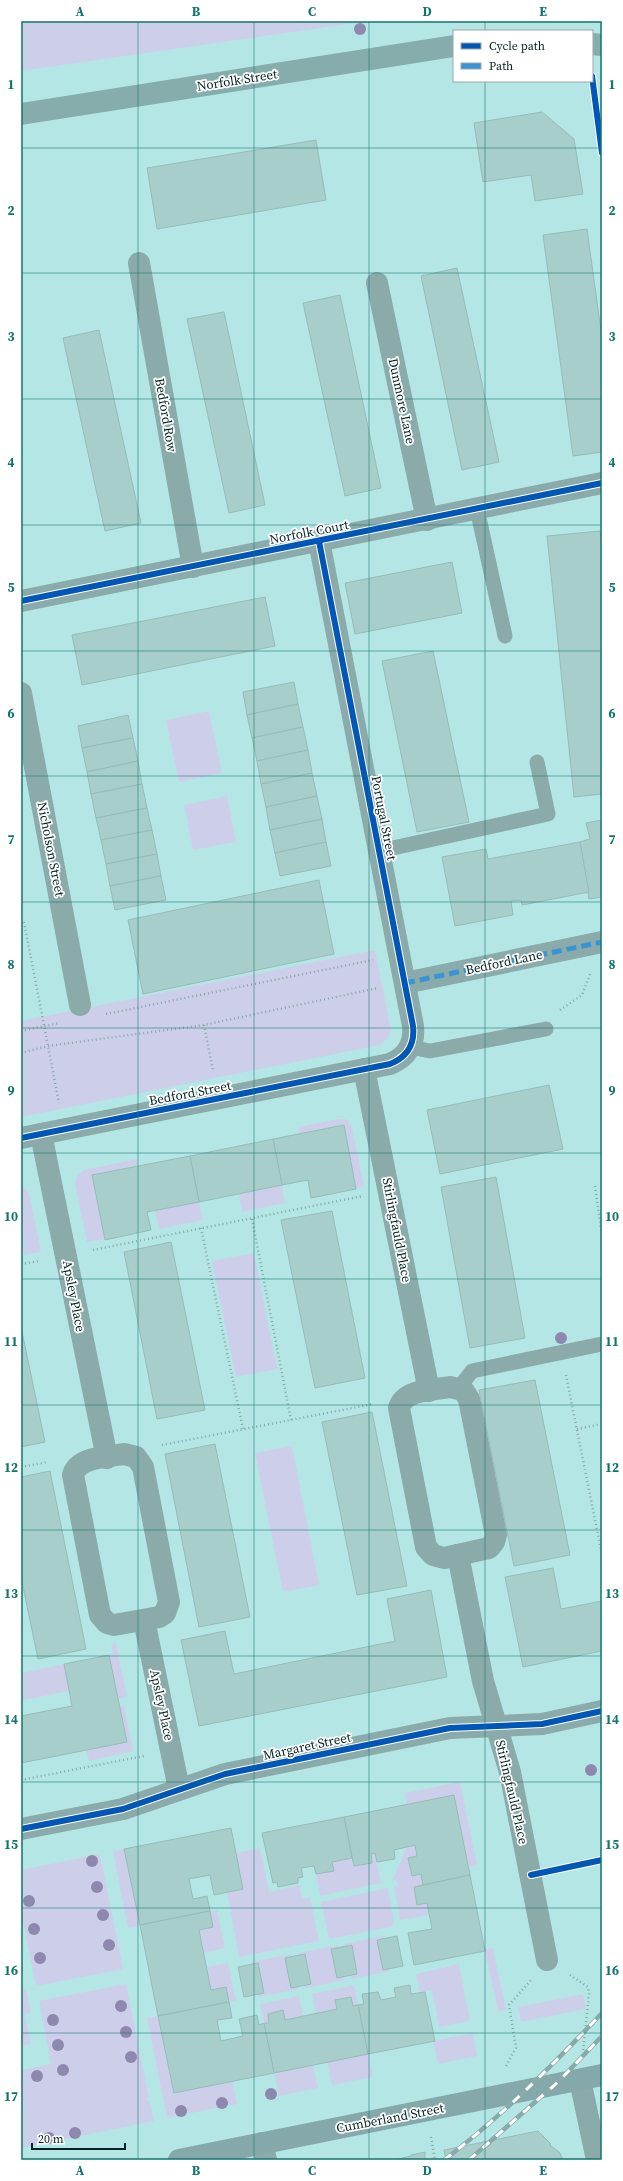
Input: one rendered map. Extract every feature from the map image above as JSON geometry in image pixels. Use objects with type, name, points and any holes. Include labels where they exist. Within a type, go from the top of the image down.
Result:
[{"type":"main road","name":"Norfolk Street","points":[[21,114],[453,46]]},
{"type":"street","name":"Bedford Row","points":[[139,263],[193,567]]},
{"type":"street","name":"Dunmore Lane","points":[[377,282],[427,520]]},
{"type":"street","name":"Norfolk Court","points":[[21,601],[427,520],[602,483]]},
{"type":"street","name":"Portugal Street","points":[[319,541],[414,1030],[410,1047]]},
{"type":"street","name":"Nicholson Street","points":[[21,693],[82,1014]]},
{"type":"street","name":"Bedford Lane","points":[[405,983],[602,942]]},
{"type":"street","points":[[364,1070],[396,1062],[410,1047]]},
{"type":"street","name":"Bedford Street","points":[[31,1136],[364,1070]]},
{"type":"street","name":"Stirlingfauld Place","points":[[364,1070],[429,1391]]},
{"type":"street","name":"Apsley Place","points":[[31,1136],[66,1256],[106,1458]]},
{"type":"street","points":[[450,1386],[459,1388],[465,1392],[469,1399],[496,1535],[494,1542],[488,1548],[458,1555],[436,1557],[426,1547],[399,1412],[400,1405],[409,1395],[429,1391],[450,1386]]},
{"type":"street","points":[[124,1454],[136,1457],[143,1467],[169,1602],[167,1610],[162,1615],[144,1620],[114,1625],[107,1623],[100,1615],[73,1475],[75,1469],[83,1462],[106,1458],[124,1454]]},
{"type":"street","name":"Stirlingfauld Place","points":[[458,1555],[483,1680],[510,1772],[547,1960]]},
{"type":"street","name":"Apsley Place","points":[[144,1620],[179,1789]]},
{"type":"street","name":"Margaret Street","points":[[21,1829],[123,1809],[225,1774],[450,1728],[542,1724],[602,1711]]},
{"type":"street","name":"Cumberland Street","points":[[179,2160],[264,2152],[489,2098],[602,2075]]},
{"type":"street","points":[[580,2080],[597,2160]]},
{"type":"lane","points":[[477,509],[505,636]]},
{"type":"lane","points":[[379,851],[548,814],[537,762]]},
{"type":"lane","points":[[410,1047],[430,1051],[546,1029]]},
{"type":"lane","points":[[459,1388],[472,1371],[602,1344]]},
{"type":"path","points":[[24,922],[64,1130]]},
{"type":"path","points":[[21,1031],[44,1027],[82,1014],[399,955]]},
{"type":"path","points":[[546,1029],[555,1013],[582,995],[593,968]]},
{"type":"path","points":[[21,1053],[48,1046],[204,1025],[405,983]]},
{"type":"path","points":[[204,1025],[218,1099]]},
{"type":"path","points":[[595,1186],[602,1236]]},
{"type":"path","points":[[21,1264],[389,1191]]},
{"type":"path","points":[[252,1219],[291,1420]]},
{"type":"path","points":[[201,1228],[244,1429]]},
{"type":"path","points":[[562,1352],[602,1555]]},
{"type":"path","points":[[136,1457],[155,1446],[380,1402],[400,1405]]},
{"type":"path","points":[[577,1428],[602,1424]]},
{"type":"path","points":[[21,1780],[172,1750]]},
{"type":"path","points":[[489,2098],[516,2048],[509,2005],[547,1960],[588,1987],[589,1994],[580,2080]]},
{"type":"shaded area","points":[[21,21],[369,21],[21,71]]},
{"type":"shaded area","points":[[209,711],[222,773],[179,782],[166,720]]},
{"type":"shaded area","points":[[227,796],[236,842],[193,850],[184,805]]},
{"type":"shaded area","points":[[375,950],[391,1030],[388,1038],[380,1045],[21,1117],[21,1021]]},
{"type":"shaded area","points":[[345,1119],[351,1124],[364,1186],[356,1188],[344,1125],[299,1134],[298,1127]]},
{"type":"shaded area","points":[[137,1159],[138,1166],[92,1176],[105,1239],[87,1242],[75,1183],[77,1175],[84,1170]]},
{"type":"shaded area","points":[[21,1184],[29,1193],[41,1252],[24,1255],[21,1240]]},
{"type":"shaded area","points":[[282,1185],[285,1203],[242,1212],[239,1194]]},
{"type":"shaded area","points":[[199,1202],[203,1220],[159,1229],[155,1210]]},
{"type":"shaded area","points":[[254,1253],[277,1369],[236,1377],[212,1261]]},
{"type":"shaded area","points":[[292,1446],[319,1585],[283,1592],[255,1453]]},
{"type":"shaded area","points":[[116,1643],[127,1697],[118,1699],[109,1655],[113,1654],[111,1644]]},
{"type":"shaded area","points":[[64,1664],[69,1691],[23,1700],[21,1673]]},
{"type":"shaded area","points":[[119,1706],[124,1706],[133,1751],[89,1761],[86,1750],[126,1742]]},
{"type":"shaded area","points":[[460,1782],[477,1865],[469,1867],[454,1795],[407,1804],[405,1793]]},
{"type":"shaded area","points":[[415,1845],[417,1856],[408,1858],[412,1875],[421,1874],[423,1885],[414,1887],[417,1904],[427,1903],[429,1915],[400,1920],[394,1887],[398,1886],[396,1880],[392,1881],[407,1847]]},
{"type":"shaded area","points":[[260,1848],[269,1892],[299,1885],[302,1899],[310,1897],[319,1941],[239,1957],[227,1892],[243,1889],[236,1853]]},
{"type":"shaded area","points":[[124,1849],[140,1925],[128,1928],[113,1852]]},
{"type":"shaded area","points":[[375,1853],[381,1883],[320,1896],[316,1874],[334,1871],[332,1862],[352,1858],[354,1866],[372,1863],[371,1854]]},
{"type":"shaded area","points":[[100,1854],[123,1969],[36,1986],[21,1913],[21,1870]]},
{"type":"shaded area","points":[[388,1888],[394,1921],[391,1927],[329,1939],[321,1902]]},
{"type":"shaded area","points":[[217,1910],[225,1948],[204,1953],[199,1930],[213,1927],[210,1911]]},
{"type":"shaded area","points":[[383,1936],[384,1939],[377,1940],[390,1971],[351,1979],[351,1976],[357,1974],[352,1945],[345,1946],[344,1944]]},
{"type":"shaded area","points":[[338,1945],[338,1947],[332,1949],[337,1978],[344,1977],[345,1980],[305,1988],[305,1985],[311,1984],[306,1954],[298,1955],[298,1953]]},
{"type":"shaded area","points":[[493,1948],[506,2010],[498,2011],[485,1951],[485,1949]]},
{"type":"shaded area","points":[[291,1954],[292,1957],[285,1958],[292,1988],[298,1987],[299,1989],[258,1997],[257,1994],[264,1993],[258,1964],[251,1965],[251,1962]]},
{"type":"shaded area","points":[[228,1963],[236,2001],[229,2002],[226,1987],[211,1990],[206,1967]]},
{"type":"shaded area","points":[[459,1964],[470,2021],[439,2027],[432,1990],[420,1993],[418,1984],[423,1982],[418,1983],[416,1974]]},
{"type":"shaded area","points":[[126,1984],[149,2098],[146,2099],[147,2101],[149,2100],[154,2121],[21,2148],[21,2070],[51,2064],[39,2001]]},
{"type":"shaded area","points":[[354,1985],[358,2005],[353,2006],[351,1997],[335,2000],[337,2009],[316,2013],[312,1994]]},
{"type":"shaded area","points":[[26,1988],[31,2013],[25,2014],[31,2044],[21,2046],[21,1991]]},
{"type":"shaded area","points":[[583,1994],[586,2009],[521,2022],[518,2007]]},
{"type":"shaded area","points":[[299,1996],[303,2016],[285,2020],[283,2010],[268,2014],[269,2023],[264,2023],[260,2004]]},
{"type":"shaded area","points":[[158,2016],[174,2093],[232,2081],[237,2104],[167,2118],[147,2018]]},
{"type":"shaded area","points":[[473,2033],[477,2056],[438,2064],[433,2041]]},
{"type":"shaded area","points":[[368,2054],[373,2077],[332,2085],[327,2062]]},
{"type":"shaded area","points":[[313,2065],[318,2088],[279,2096],[274,2073]]},
{"type":"building","points":[[542,112],[574,139],[583,194],[535,201],[531,175],[483,182],[474,123]]},
{"type":"building","points":[[316,140],[326,200],[157,229],[147,168]]},
{"type":"building","points":[[587,229],[602,338],[602,452],[573,456],[543,235]]},
{"type":"building","points":[[457,268],[499,462],[462,470],[421,276]]},
{"type":"building","points":[[340,295],[381,488],[345,496],[303,303]]},
{"type":"building","points":[[224,312],[265,505],[229,513],[187,319]]},
{"type":"building","points":[[99,330],[141,523],[105,531],[63,338]]},
{"type":"building","points":[[600,531],[602,549],[602,794],[574,797],[547,536]]},
{"type":"building","points":[[452,562],[462,613],[355,634],[345,583]]},
{"type":"building","points":[[265,597],[275,646],[82,685],[72,635]]},
{"type":"building","points":[[433,651],[469,822],[417,832],[382,661]]},
{"type":"building","points":[[294,682],[298,704],[247,715],[243,692]]},
{"type":"building","points":[[298,704],[303,727],[252,738],[247,715]]},
{"type":"building","points":[[128,715],[133,738],[82,748],[78,726]]},
{"type":"building","points":[[303,727],[308,750],[257,761],[252,738]]},
{"type":"building","points":[[133,738],[138,761],[87,772],[82,748]]},
{"type":"building","points":[[308,750],[312,773],[261,784],[257,761]]},
{"type":"building","points":[[138,761],[142,784],[91,794],[87,772]]},
{"type":"building","points":[[312,773],[317,796],[266,807],[261,784]]},
{"type":"building","points":[[142,784],[147,808],[96,818],[91,794]]},
{"type":"building","points":[[317,796],[322,819],[270,830],[266,807]]},
{"type":"building","points":[[147,808],[152,830],[101,840],[96,818]]},
{"type":"building","points":[[322,819],[326,842],[275,853],[270,830]]},
{"type":"building","points":[[602,820],[602,897],[589,899],[580,842],[590,839],[586,823]]},
{"type":"building","points":[[152,830],[157,854],[106,864],[101,840]]},
{"type":"building","points":[[326,842],[331,866],[280,876],[275,853]]},
{"type":"building","points":[[580,842],[589,892],[522,905],[521,900],[511,901],[513,915],[455,926],[442,857],[486,849],[488,859]]},
{"type":"building","points":[[157,854],[161,876],[110,886],[106,864]]},
{"type":"building","points":[[161,876],[166,900],[115,910],[110,886]]},
{"type":"building","points":[[319,880],[334,954],[143,994],[128,920]]},
{"type":"building","points":[[549,1085],[563,1149],[440,1174],[427,1110]]},
{"type":"building","points":[[344,1125],[356,1189],[311,1198],[308,1180],[282,1185],[273,1139]]},
{"type":"building","points":[[273,1139],[282,1185],[199,1202],[190,1156]]},
{"type":"building","points":[[190,1156],[199,1202],[147,1212],[151,1230],[105,1240],[92,1175]]},
{"type":"building","points":[[496,1177],[525,1338],[470,1348],[441,1187]]},
{"type":"building","points":[[332,1211],[365,1378],[315,1388],[281,1220]]},
{"type":"building","points":[[171,1242],[205,1410],[157,1419],[124,1252]]},
{"type":"building","points":[[21,1327],[45,1442],[21,1447]]},
{"type":"building","points":[[535,1380],[570,1555],[514,1566],[479,1390]]},
{"type":"building","points":[[372,1412],[407,1586],[357,1595],[322,1422]]},
{"type":"building","points":[[215,1444],[250,1617],[199,1627],[165,1454]]},
{"type":"building","points":[[50,1471],[86,1649],[38,1659],[21,1577],[21,1477]]},
{"type":"building","points":[[553,1568],[561,1609],[602,1601],[602,1651],[523,1667],[505,1577]]},
{"type":"building","points":[[431,1590],[447,1677],[199,1726],[181,1640],[225,1631],[234,1674],[395,1641],[387,1599]]},
{"type":"building","points":[[109,1655],[127,1742],[21,1763],[21,1716],[72,1706],[64,1664]]},
{"type":"building","points":[[454,1795],[470,1875],[423,1885],[421,1874],[412,1876],[408,1858],[417,1856],[415,1845],[394,1850],[395,1859],[377,1862],[375,1853],[371,1854],[372,1863],[354,1866],[344,1817]]},
{"type":"building","points":[[344,1817],[352,1858],[332,1862],[334,1871],[316,1874],[314,1866],[301,1868],[303,1877],[298,1878],[298,1883],[278,1887],[277,1882],[273,1883],[262,1833]]},
{"type":"building","points":[[231,1828],[243,1889],[214,1895],[210,1875],[189,1879],[193,1899],[207,1896],[210,1911],[140,1925],[124,1849]]},
{"type":"building","points":[[470,1875],[485,1951],[414,1965],[408,1933],[432,1929],[427,1903],[417,1905],[414,1887]]},
{"type":"building","points":[[210,1911],[213,1927],[199,1930],[211,1990],[226,1987],[229,2002],[158,2016],[140,1925]]},
{"type":"building","points":[[397,1936],[403,1966],[383,1970],[377,1940]]},
{"type":"building","points":[[352,1945],[357,1974],[337,1978],[331,1949]]},
{"type":"building","points":[[305,1954],[311,1984],[291,1988],[285,1958]]},
{"type":"building","points":[[258,1963],[264,1993],[244,1997],[238,1967]]},
{"type":"building","points":[[410,1985],[411,1994],[425,1992],[435,2041],[368,2054],[358,2005],[364,2004],[362,1994],[378,1992],[381,2000],[396,1997],[394,1988]]},
{"type":"building","points":[[351,1997],[353,2006],[358,2005],[368,2054],[274,2073],[264,2023],[269,2023],[268,2014],[283,2010],[285,2020],[337,2009],[335,2000]]},
{"type":"building","points":[[229,2002],[232,2018],[217,2020],[221,2041],[243,2036],[239,2019],[257,2015],[259,2025],[264,2023],[274,2073],[174,2093],[158,2016]]},
{"type":"building","points":[[538,2131],[551,2144],[550,2145],[560,2153],[563,2160],[446,2160],[444,2150]]},
{"type":"building","points":[[425,2152],[425,2160],[394,2160],[411,2155]]},
{"type":"railway","points":[[444,2160],[486,2126],[526,2090],[602,2013]]},
{"type":"railway","points":[[469,2160],[558,2082],[602,2036]]},
{"type":"marked path","points":[[405,983],[602,942]]},
{"type":"cycle path","points":[[593,82],[602,153]]},
{"type":"cycle path","points":[[21,601],[602,483]]},
{"type":"cycle path","points":[[21,1138],[390,1064],[401,1058],[409,1049],[413,1039],[413,1026],[319,541]]},
{"type":"cycle path","points":[[21,1829],[123,1809],[225,1774],[450,1728],[542,1724],[602,1711]]},
{"type":"cycle path","points":[[531,1875],[602,1860]]}]
